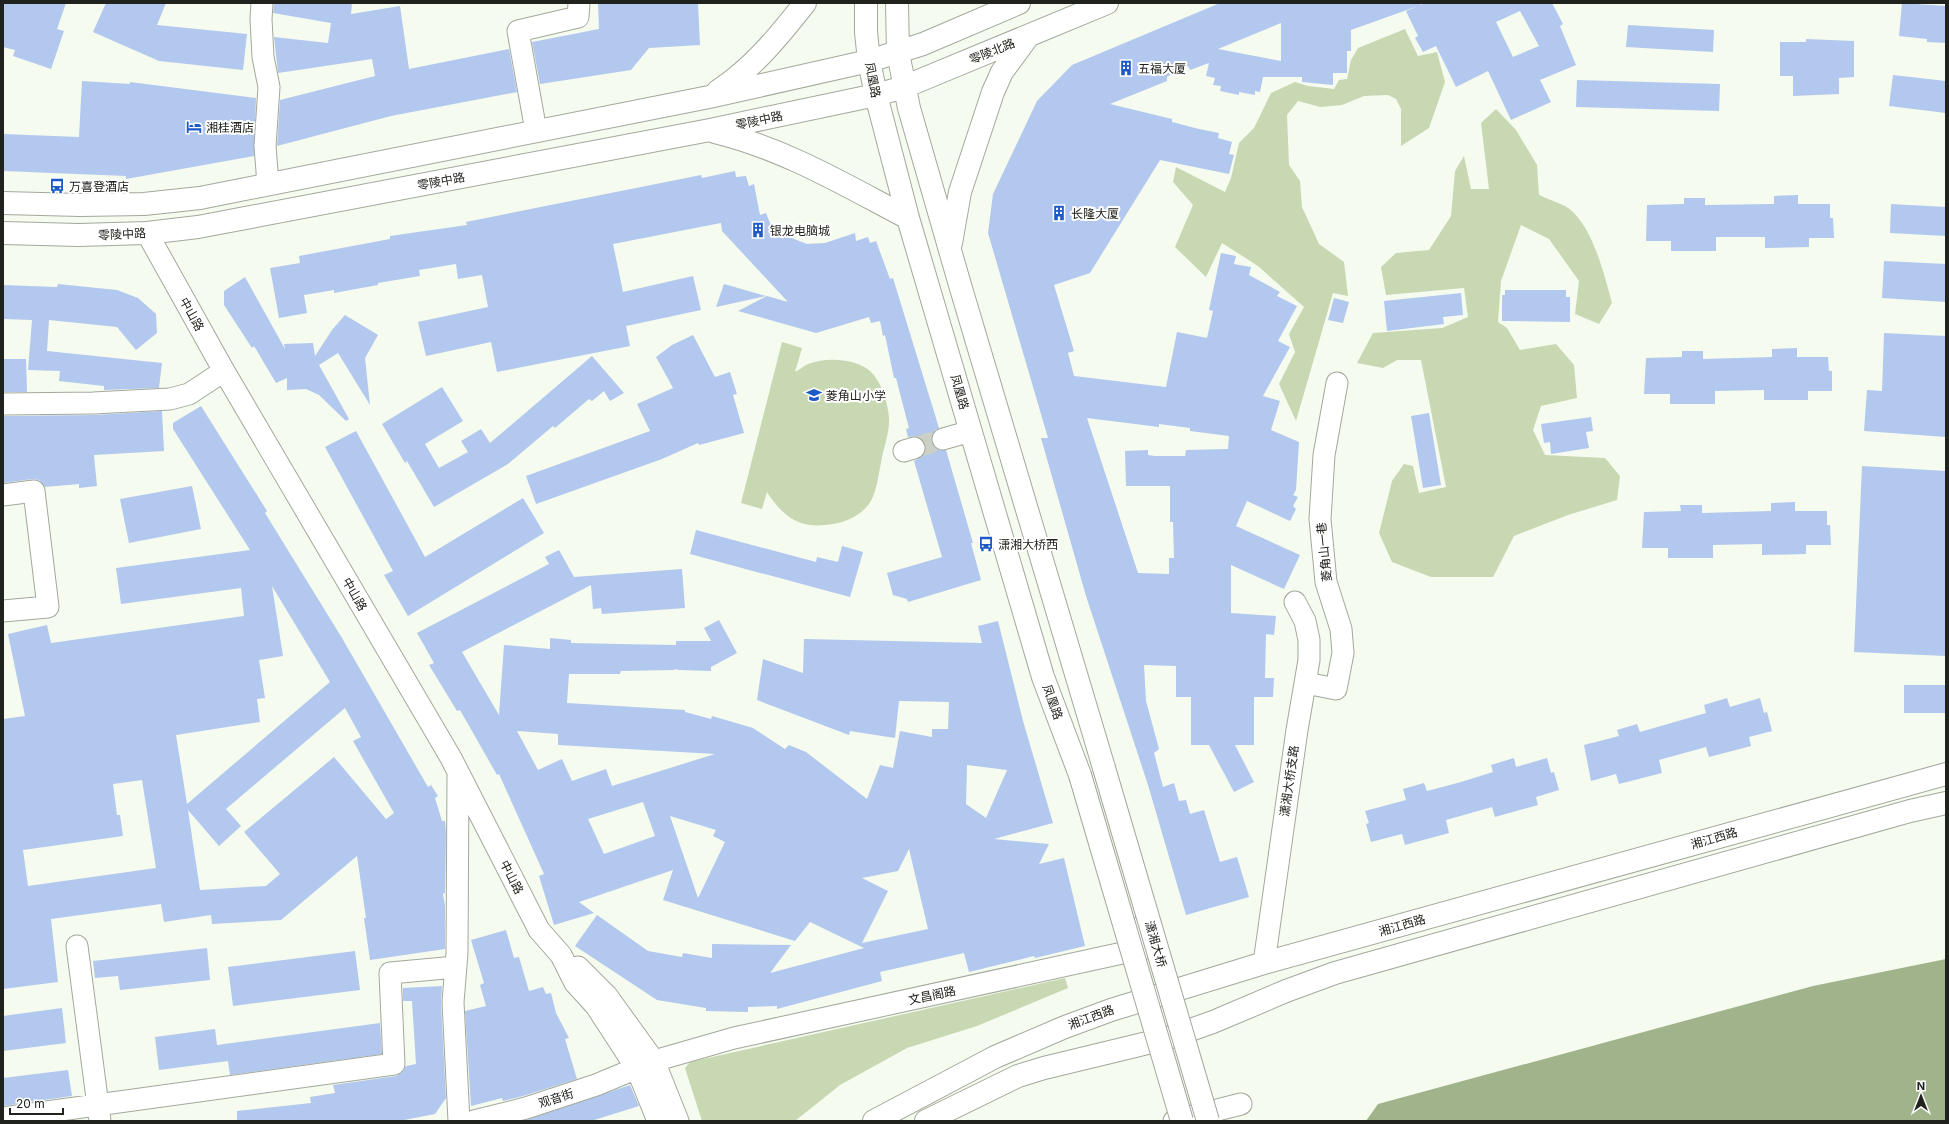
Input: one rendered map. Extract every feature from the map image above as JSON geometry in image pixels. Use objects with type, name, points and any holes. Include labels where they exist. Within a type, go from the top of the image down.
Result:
[{"type":"main road","points":[[709,97],[731,83],[749,68],[805,3]]},
{"type":"main road","name":"凤凰路","points":[[866,3],[866,32],[869,61],[876,95],[908,218],[1043,677],[1080,775]]},
{"type":"main road","points":[[897,3],[898,53],[904,87],[950,248]]},
{"type":"main road","points":[[3,203],[80,205],[144,204],[200,198],[709,97],[869,61],[924,44],[1016,3]]},
{"type":"main road","name":"零陵北路","points":[[876,95],[904,87],[1107,3]]},
{"type":"main road","points":[[950,248],[960,192],[990,98],[1002,72],[1029,36]]},
{"type":"main road","name":"零陵中路","points":[[3,233],[79,236],[147,233],[229,222],[710,130],[876,95]]},
{"type":"main road","points":[[710,130],[758,143],[781,153],[908,218]]},
{"type":"main road","name":"潇湘大桥","points":[[950,248],[1208,1121]]},
{"type":"main road","name":"湘江西路","points":[[874,1121],[995,1057],[1065,1027],[1111,1010],[1264,963],[1946,774]]},
{"type":"main road","name":"潇湘大桥","points":[[1080,775],[1182,1121]]},
{"type":"main road","points":[[926,1121],[1018,1076],[1044,1068],[1168,1038],[1213,1022],[1286,991],[1335,973],[1910,811],[1946,803]]},
{"type":"street","points":[[262,3],[261,19],[263,57],[269,87],[265,146],[268,184]]},
{"type":"street","points":[[536,131],[518,31],[578,17],[579,3]]},
{"type":"street","name":"中山路","points":[[147,233],[224,371],[458,773],[539,930],[561,955],[575,983],[646,1065],[678,1121]]},
{"type":"street","points":[[3,404],[93,403],[170,399],[189,394],[224,371]]},
{"type":"street","name":"菱角山一巷","points":[[1306,682],[1336,689],[1343,653],[1341,629],[1326,582],[1320,519],[1324,455],[1337,383]]},
{"type":"street","points":[[943,439],[971,431]]},
{"type":"street","points":[[3,495],[34,492],[48,607],[3,611]]},
{"type":"street","name":"潇湘大桥支路","points":[[1264,963],[1297,730],[1306,682],[1309,640],[1305,621],[1295,602]]},
{"type":"street","points":[[458,773],[456,967],[453,1002],[472,1121]]},
{"type":"street","name":"文昌阁路","points":[[646,1065],[734,1038],[1150,947],[1126,869]]},
{"type":"street","points":[[77,946],[98,1113]]},
{"type":"street","points":[[3,1118],[98,1113],[394,1064],[390,973],[456,967]]},
{"type":"street","name":"中山路","points":[[646,1065],[658,1121]]},
{"type":"street","name":"观音街","points":[[472,1121],[526,1108],[646,1065]]},
{"type":"street","points":[[1174,1121],[1241,1104]]},
{"type":"shaded area","points":[[1405,29],[1418,56],[1437,52],[1445,82],[1429,128],[1401,146],[1401,109],[1396,99],[1388,95],[1364,96],[1342,105],[1320,107],[1298,101],[1287,115],[1289,165],[1300,181],[1302,207],[1319,244],[1344,262],[1348,296],[1333,293],[1296,421],[1279,384],[1295,352],[1289,334],[1304,307],[1258,266],[1222,243],[1206,277],[1175,247],[1193,205],[1173,182],[1176,167],[1225,192],[1231,178],[1239,143],[1254,128],[1271,93],[1295,82],[1308,86],[1334,89],[1339,80],[1347,79],[1351,60],[1358,48]]},
{"type":"shaded area","points":[[1496,109],[1516,130],[1537,165],[1539,195],[1565,206],[1583,224],[1596,250],[1612,303],[1599,324],[1575,314],[1579,281],[1549,239],[1521,225],[1501,281],[1498,322],[1507,328],[1520,350],[1556,344],[1574,365],[1577,398],[1541,406],[1533,430],[1545,455],[1605,458],[1620,476],[1617,500],[1568,515],[1514,536],[1493,577],[1431,577],[1392,562],[1379,533],[1392,481],[1404,464],[1413,466],[1419,493],[1446,487],[1421,360],[1397,360],[1383,368],[1357,363],[1373,333],[1442,328],[1468,317],[1464,288],[1386,295],[1381,267],[1396,253],[1429,250],[1451,216],[1455,171],[1464,156],[1471,189],[1489,189],[1481,123]]},
{"type":"shaded area","points":[[782,342],[802,348],[795,372],[808,364],[823,360],[849,361],[857,363],[870,371],[878,381],[884,393],[889,423],[876,489],[872,500],[865,509],[855,517],[843,522],[814,525],[798,522],[784,513],[767,492],[762,509],[741,503]]},
{"type":"shaded area","points":[[1946,959],[1946,1121],[1366,1121],[1378,1104],[1813,986]]},
{"type":"shaded area","points":[[1065,978],[1068,988],[977,1026],[907,1048],[840,1085],[795,1121],[702,1121],[685,1068],[690,1062]]},
{"type":"building","points":[[3,3],[66,3],[57,29],[64,31],[51,69],[13,56],[15,50],[3,47]]},
{"type":"building","points":[[106,3],[166,3],[157,25],[247,34],[243,70],[159,61],[93,32]]},
{"type":"building","points":[[274,3],[352,3],[351,14],[400,6],[409,69],[509,49],[517,92],[391,116],[277,146],[280,100],[375,76],[372,59],[278,73],[274,37],[328,43],[331,23],[273,13]]},
{"type":"building","points":[[598,3],[698,3],[700,45],[649,48],[631,70],[540,84],[532,42],[599,29]]},
{"type":"building","points":[[1220,3],[1420,3],[1421,5],[1424,3],[1552,3],[1563,24],[1560,26],[1576,65],[1540,80],[1551,102],[1511,120],[1488,71],[1456,87],[1436,46],[1423,52],[1415,38],[1418,36],[1406,11],[1418,6],[1351,30],[1351,51],[1347,51],[1347,73],[1333,73],[1333,85],[1302,82],[1302,77],[1263,77],[1260,92],[1255,91],[1255,95],[1239,92],[1239,95],[1220,91],[1221,86],[1213,85],[1215,78],[1206,76],[1209,63],[1190,70],[1188,66],[1167,77],[1167,81],[1110,104],[1172,119],[1172,122],[1219,133],[1218,138],[1232,142],[1229,154],[1234,155],[1229,174],[1160,160],[1090,273],[1054,285],[1074,351],[1068,353],[1074,376],[1166,387],[1177,332],[1207,338],[1213,311],[1209,310],[1221,253],[1236,256],[1234,264],[1251,267],[1249,275],[1280,292],[1277,296],[1297,306],[1278,341],[1290,347],[1263,396],[1280,401],[1271,430],[1299,442],[1296,490],[1293,495],[1298,497],[1293,506],[1296,509],[1290,521],[1247,501],[1236,526],[1300,555],[1284,589],[1231,565],[1231,613],[1276,616],[1274,635],[1266,634],[1265,678],[1274,678],[1273,697],[1254,697],[1254,745],[1235,745],[1254,782],[1234,792],[1209,745],[1191,745],[1191,697],[1176,697],[1176,666],[1144,665],[1146,701],[1159,749],[1154,753],[1163,787],[1174,783],[1179,801],[1186,800],[1190,814],[1204,810],[1220,862],[1237,857],[1249,897],[1186,915],[1148,785],[1086,596],[1041,438],[1048,438],[988,233],[993,194],[1037,101],[1072,65]],"holes":[[[1520,11],[1539,46],[1513,57],[1496,22]],[[1281,23],[1281,61],[1218,49]],[[1087,418],[1159,427],[1159,424],[1190,428],[1190,431],[1229,436],[1228,449],[1186,450],[1185,456],[1148,455],[1148,450],[1125,451],[1126,486],[1170,486],[1170,522],[1173,522],[1174,558],[1169,558],[1169,574],[1138,573]]]},
{"type":"building","points":[[1902,3],[1946,6],[1946,43],[1927,42],[1927,39],[1899,36]]},
{"type":"building","points":[[1628,25],[1714,30],[1713,52],[1626,47]]},
{"type":"building","points":[[1806,39],[1854,41],[1854,77],[1839,78],[1839,94],[1793,96],[1793,76],[1780,76],[1780,42],[1806,42]]},
{"type":"building","points":[[1893,75],[1946,81],[1946,113],[1889,106]]},
{"type":"building","points":[[1577,80],[1720,84],[1719,111],[1576,107]]},
{"type":"building","points":[[82,81],[130,84],[130,82],[256,98],[254,156],[126,179],[126,176],[3,171],[3,134],[79,137]]},
{"type":"building","points":[[735,171],[736,177],[746,176],[749,186],[754,184],[760,215],[766,213],[776,232],[807,244],[825,243],[855,233],[856,241],[868,237],[870,243],[876,241],[890,279],[893,278],[939,428],[935,430],[932,436],[932,443],[934,447],[940,450],[946,450],[973,543],[971,543],[981,580],[908,602],[907,599],[893,595],[887,573],[942,557],[914,461],[923,456],[926,451],[926,445],[917,436],[908,437],[906,429],[909,428],[896,378],[894,378],[885,335],[883,336],[880,321],[871,323],[869,317],[816,333],[738,311],[767,296],[788,302],[722,231],[721,223],[613,244],[623,292],[693,276],[701,310],[626,326],[630,346],[497,372],[491,342],[426,356],[418,322],[488,307],[482,275],[458,279],[456,264],[419,270],[420,276],[378,283],[378,285],[334,293],[334,290],[304,295],[307,313],[279,318],[270,268],[300,263],[299,256],[390,239],[390,236],[467,225],[466,222],[701,175],[702,178]]},
{"type":"building","points":[[1798,195],[1798,204],[1830,204],[1830,218],[1833,218],[1834,238],[1809,238],[1809,247],[1765,248],[1765,237],[1716,237],[1716,251],[1671,251],[1671,241],[1646,241],[1647,205],[1684,204],[1684,198],[1705,198],[1705,205],[1774,204],[1774,196]]},
{"type":"building","points":[[1891,204],[1946,207],[1946,236],[1890,233]]},
{"type":"building","points":[[1884,261],[1946,264],[1946,302],[1882,298]]},
{"type":"building","points":[[245,277],[285,349],[284,344],[313,343],[315,356],[332,330],[345,315],[378,335],[365,358],[370,405],[338,353],[319,365],[349,419],[346,421],[319,395],[306,389],[287,390],[287,378],[276,383],[254,346],[252,348],[224,305],[224,291]]},
{"type":"building","points":[[58,284],[117,290],[138,298],[156,314],[157,333],[136,350],[117,327],[49,320],[47,351],[162,363],[159,388],[104,390],[104,386],[59,381],[60,371],[28,370],[32,320],[3,319],[3,285],[57,287]]},
{"type":"building","points":[[724,284],[766,296],[716,307]]},
{"type":"building","points":[[1505,290],[1566,290],[1566,297],[1570,297],[1570,322],[1502,321],[1502,295],[1505,295]]},
{"type":"building","points":[[1461,293],[1463,315],[1443,317],[1444,324],[1387,331],[1384,301]]},
{"type":"building","points":[[1334,298],[1349,302],[1343,323],[1328,320]]},
{"type":"building","points":[[1884,333],[1946,336],[1946,437],[1864,431],[1867,390],[1882,391]]},
{"type":"building","points":[[693,335],[715,377],[730,372],[737,394],[733,395],[744,433],[699,445],[698,443],[662,459],[536,504],[526,476],[650,431],[637,404],[673,388],[656,357],[672,345]]},
{"type":"building","points":[[1797,348],[1797,357],[1828,357],[1829,371],[1832,371],[1832,391],[1808,391],[1808,400],[1764,400],[1764,390],[1715,391],[1715,404],[1670,404],[1670,394],[1644,394],[1646,358],[1682,357],[1682,351],[1703,351],[1703,359],[1772,357],[1772,349]]},
{"type":"building","points":[[592,356],[624,393],[610,401],[604,391],[592,401],[589,399],[555,428],[553,426],[508,464],[434,507],[407,461],[405,463],[382,424],[442,387],[463,421],[425,444],[439,468],[468,452],[461,441],[481,429],[490,443]]},
{"type":"building","points":[[3,359],[26,359],[27,392],[3,392]]},
{"type":"building","points":[[201,406],[267,511],[265,513],[342,638],[428,787],[431,785],[438,796],[435,798],[442,821],[445,821],[446,833],[445,893],[443,894],[445,906],[445,949],[370,960],[364,918],[366,918],[357,856],[281,920],[212,924],[211,915],[164,922],[161,904],[51,919],[58,982],[3,989],[3,719],[25,716],[8,634],[47,625],[51,643],[244,616],[241,588],[121,604],[116,568],[250,550],[173,429],[173,423]],"holes":[[[272,586],[330,682],[187,804],[176,735],[260,722],[257,699],[265,698],[259,660],[283,656]],[[345,708],[361,737],[353,741],[394,813],[386,819],[334,757],[244,832],[280,874],[266,886],[200,890],[188,810],[219,846],[241,826],[226,809]],[[142,780],[156,868],[28,886],[23,850],[123,836],[120,815],[117,815],[113,784]]]},
{"type":"building","points":[[162,411],[164,451],[94,455],[97,486],[79,488],[79,484],[45,487],[39,480],[33,479],[3,483],[3,416],[94,415]]},
{"type":"building","points":[[1429,413],[1441,485],[1423,488],[1411,416]]},
{"type":"building","points":[[1591,417],[1593,431],[1586,432],[1589,448],[1551,454],[1550,442],[1544,443],[1541,424]]},
{"type":"building","points":[[356,431],[425,557],[523,498],[544,533],[408,616],[384,575],[393,571],[325,447]]},
{"type":"building","points":[[1862,466],[1946,471],[1946,656],[1854,652]]},
{"type":"building","points":[[192,486],[201,529],[129,543],[120,499]]},
{"type":"building","points":[[1795,502],[1795,511],[1827,511],[1827,525],[1830,525],[1831,545],[1806,545],[1806,554],[1762,555],[1762,544],[1713,545],[1713,558],[1668,558],[1668,548],[1642,548],[1644,512],[1681,511],[1680,505],[1702,505],[1702,513],[1771,511],[1771,503]]},
{"type":"building","points":[[696,530],[816,562],[817,557],[838,562],[842,546],[863,552],[850,597],[690,554]]},
{"type":"building","points":[[559,550],[574,577],[682,569],[685,608],[602,614],[601,608],[593,609],[591,585],[462,652],[499,715],[504,645],[550,649],[550,638],[571,640],[571,643],[618,644],[676,645],[676,641],[711,641],[704,628],[719,620],[737,653],[711,667],[711,671],[675,669],[621,671],[620,674],[569,674],[567,703],[685,710],[685,712],[711,719],[712,716],[753,728],[785,749],[789,745],[806,752],[867,799],[880,765],[893,768],[900,731],[932,737],[932,729],[948,729],[949,702],[899,701],[895,738],[850,731],[849,735],[757,700],[763,659],[803,673],[804,639],[982,643],[978,626],[998,621],[1023,721],[1053,823],[994,839],[1049,844],[1039,864],[1064,858],[1085,946],[1035,958],[1034,956],[969,972],[964,953],[880,972],[882,981],[777,1009],[777,1006],[748,1007],[748,1012],[706,1011],[706,1008],[657,1000],[575,946],[597,915],[648,951],[682,957],[683,953],[712,958],[712,944],[791,945],[770,973],[864,948],[810,922],[795,941],[663,900],[673,870],[579,902],[594,913],[554,925],[539,876],[544,874],[499,774],[497,775],[460,710],[457,711],[429,665],[434,663],[417,633],[549,564],[545,557]],"holes":[[[517,731],[558,734],[558,745],[715,754],[612,786],[606,769],[572,781],[562,759],[538,770]],[[967,765],[1007,770],[986,818],[966,804]],[[643,802],[655,836],[604,854],[588,819]],[[670,816],[716,830],[713,836],[725,842],[698,898]],[[909,849],[928,929],[862,943],[888,891],[862,878],[898,871]]]},
{"type":"building","points":[[1904,685],[1946,685],[1946,713],[1904,713]]},
{"type":"building","points":[[1727,698],[1730,707],[1760,698],[1764,713],[1767,712],[1772,731],[1749,737],[1751,746],[1709,757],[1706,747],[1659,760],[1662,773],[1619,784],[1616,774],[1591,781],[1584,745],[1619,736],[1617,730],[1637,724],[1640,732],[1706,713],[1704,705]]},
{"type":"building","points":[[1514,758],[1516,767],[1547,758],[1551,773],[1554,772],[1559,790],[1536,797],[1538,805],[1495,817],[1492,807],[1446,820],[1449,833],[1405,845],[1402,834],[1371,842],[1366,824],[1369,823],[1365,811],[1406,800],[1403,789],[1424,783],[1427,791],[1461,782],[1493,772],[1491,765]]},
{"type":"building","points":[[506,930],[514,958],[519,957],[529,991],[543,987],[546,994],[551,993],[556,1013],[569,1038],[565,1039],[577,1079],[523,1096],[503,1101],[502,1098],[471,1106],[465,1011],[486,1006],[480,985],[484,983],[471,940]]},
{"type":"building","points":[[207,948],[210,980],[120,990],[118,976],[95,978],[93,961]]},
{"type":"building","points":[[355,951],[360,990],[233,1006],[228,967]]},
{"type":"building","points":[[442,986],[441,1003],[446,1098],[435,1114],[399,1121],[237,1121],[237,1111],[311,1103],[310,1097],[335,1093],[333,1085],[396,1076],[401,1073],[406,1066],[416,1064],[412,1001],[403,1001],[403,988]]},
{"type":"building","points":[[62,1008],[66,1043],[3,1051],[3,1016]]},
{"type":"building","points":[[380,1023],[382,1054],[230,1075],[228,1061],[159,1070],[155,1037],[215,1029],[217,1045]]},
{"type":"building","points":[[68,1070],[72,1096],[3,1106],[3,1078]]},
{"type":"building","points":[[630,1085],[639,1106],[591,1121],[523,1121]]},
{"type":"tunnel","points":[[914,448],[943,439]]},
{"type":"place","name":"五福大厦","points":[[1126,68]]},
{"type":"place","name":"湘桂酒店","points":[[194,127]]},
{"type":"place","name":"万喜登酒店","points":[[57,186]]},
{"type":"place","name":"长隆大厦","points":[[1059,213]]},
{"type":"place","name":"银龙电脑城","points":[[758,230]]},
{"type":"place","name":"菱角山小学","points":[[814,395]]},
{"type":"place","name":"潇湘大桥西","points":[[986,544]]}]
